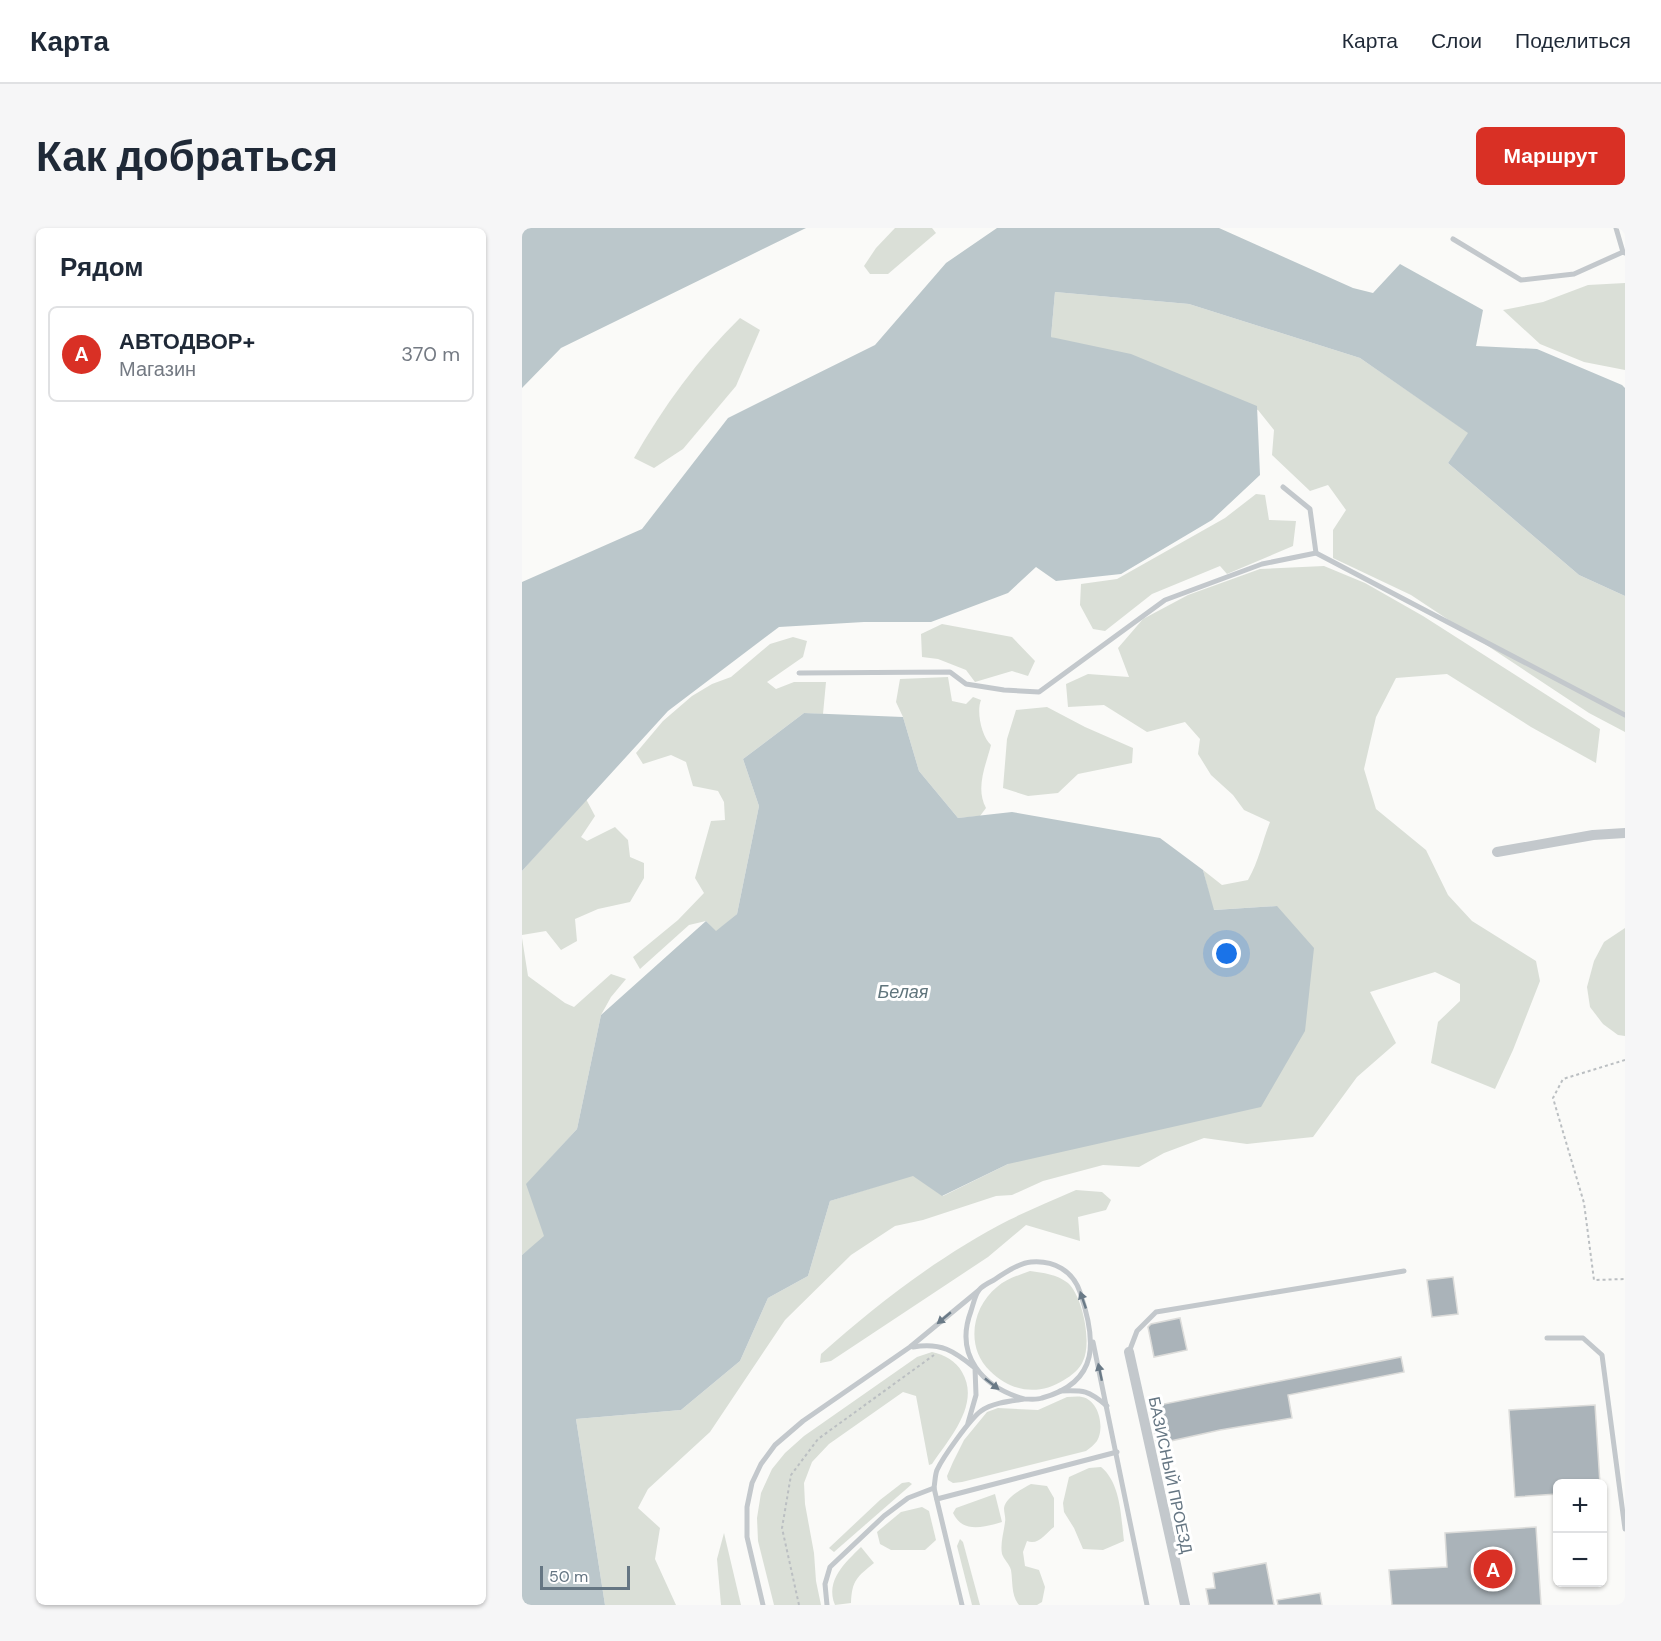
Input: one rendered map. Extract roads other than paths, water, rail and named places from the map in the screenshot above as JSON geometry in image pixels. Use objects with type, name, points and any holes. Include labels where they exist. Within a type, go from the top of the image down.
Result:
[{"type":"street","points":[[1497,852],[1593,835],[1625,833]]},
{"type":"street","name":"БАЗИСНЫЙ ПРОЕЗД","points":[[1129,1352],[1185,1605]]},
{"type":"lane","points":[[1453,239],[1521,280],[1574,274],[1624,253],[1616,228]]},
{"type":"lane","points":[[1283,487],[1310,508],[1316,553]]},
{"type":"lane","points":[[799,674],[950,672],[966,684],[1004,690],[1039,692],[1165,600],[1262,564],[1316,553],[1625,715]]},
{"type":"lane","points":[[763,1605],[747,1537],[747,1507],[752,1483],[761,1464],[775,1445],[803,1421],[910,1347],[979,1290],[1005,1272],[1030,1262],[1059,1265],[1076,1280],[1086,1309],[1147,1605]]},
{"type":"lane","points":[[1129,1352],[1137,1331],[1156,1312],[1404,1271]]},
{"type":"lane","points":[[967,1425],[976,1395],[975,1368],[966,1344],[967,1321],[979,1290]]},
{"type":"lane","points":[[962,1605],[934,1488],[937,1470],[967,1425],[981,1411],[998,1404],[1041,1399],[1076,1380],[1088,1364],[1092,1337]]},
{"type":"lane","points":[[1547,1338],[1583,1338],[1602,1355],[1625,1529]]},
{"type":"lane","points":[[910,1347],[928,1344],[957,1353],[989,1384],[1006,1394],[1024,1400]]},
{"type":"lane","points":[[1059,1391],[1077,1390],[1092,1393],[1107,1406]]},
{"type":"lane","points":[[938,1499],[1117,1452]]},
{"type":"lane","points":[[827,1605],[825,1584],[830,1567],[884,1516],[908,1498],[934,1488]]},
{"type":"water","points":[[522,228],[806,228],[561,348],[522,388]]},
{"type":"water","points":[[997,228],[1219,228],[1353,288],[1373,293],[1400,264],[1483,310],[1476,346],[1537,349],[1622,385],[1625,388],[1625,596],[1579,575],[1448,463],[1468,433],[1360,358],[1189,304],[1055,292],[1051,337],[1131,354],[1257,406],[1260,475],[1212,520],[1121,574],[1056,581],[1036,567],[1008,593],[931,622],[864,622],[779,627],[668,711],[522,871],[522,582],[642,529],[728,418],[875,345],[946,263]]},
{"type":"water","name":"Белая","points":[[804,713],[903,717],[919,771],[958,818],[1012,812],[1160,838],[1203,870],[1214,910],[1277,906],[1314,948],[1305,1031],[1261,1107],[1008,1164],[942,1196],[913,1176],[830,1201],[808,1276],[768,1298],[740,1361],[681,1410],[576,1419],[605,1605],[522,1605],[522,1255],[544,1236],[526,1184],[577,1129],[601,1015],[706,921],[716,931],[737,914],[759,806],[743,759]]},
{"type":"place","name":"АВТОДВОР+","points":[[1493,1569]]}]
